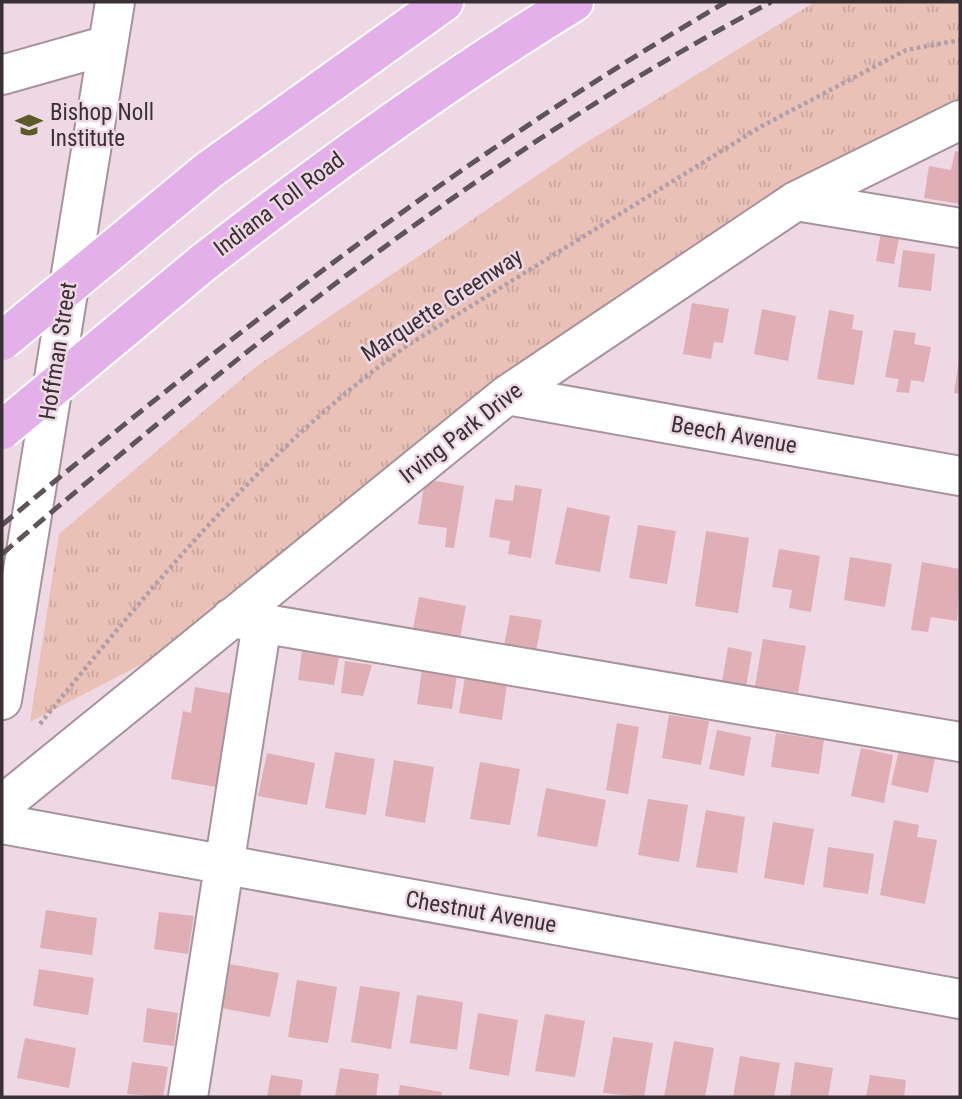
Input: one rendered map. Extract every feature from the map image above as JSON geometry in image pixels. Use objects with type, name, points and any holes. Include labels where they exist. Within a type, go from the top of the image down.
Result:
[{"type":"highway","points":[[2,341],[209,170],[374,49],[444,2]]},
{"type":"highway","name":"Indiana Toll Road","points":[[2,430],[204,262],[353,148],[476,62],[574,2]]},
{"type":"street","name":"Hoffman Street","points":[[2,700],[115,2]]},
{"type":"street","points":[[2,75],[108,45]]},
{"type":"street","name":"Irving Park Drive","points":[[2,805],[247,621],[507,395],[796,201],[960,120]]},
{"type":"street","points":[[796,201],[960,228]]},
{"type":"street","name":"Beech Avenue","points":[[507,395],[960,476]]},
{"type":"street","points":[[188,1097],[224,865],[247,621],[960,742]]},
{"type":"street","name":"Chestnut Avenue","points":[[2,824],[960,999]]},
{"type":"path","name":"Marquette Greenway","points":[[38,727],[166,571],[292,441],[363,377],[408,345],[762,126],[906,50],[960,40]]},
{"type":"green space","points":[[815,2],[960,2],[960,120],[796,201],[231,618],[30,722],[59,534],[257,366],[579,147]]},
{"type":"building","points":[[955,151],[960,152],[960,204],[924,198],[929,166],[951,170]]},
{"type":"building","points":[[882,226],[901,229],[894,264],[876,261]]},
{"type":"building","points":[[903,250],[935,254],[931,291],[898,287]]},
{"type":"building","points":[[692,303],[729,309],[723,343],[714,342],[711,359],[683,354]]},
{"type":"building","points":[[762,309],[796,316],[788,361],[754,354]]},
{"type":"building","points":[[829,310],[854,315],[852,329],[863,331],[854,385],[817,379]]},
{"type":"building","points":[[894,330],[916,333],[914,344],[931,347],[924,382],[911,380],[909,393],[896,392],[899,379],[885,377]]},
{"type":"building","points":[[960,360],[960,394],[954,393]]},
{"type":"building","points":[[425,479],[464,486],[454,548],[445,547],[447,528],[418,524]]},
{"type":"building","points":[[515,485],[542,489],[531,558],[508,554],[510,541],[489,537],[495,499],[513,501]]},
{"type":"building","points":[[567,507],[610,516],[600,572],[555,564]]},
{"type":"building","points":[[638,525],[676,531],[667,584],[629,578]]},
{"type":"building","points":[[706,531],[749,538],[738,613],[695,606]]},
{"type":"building","points":[[779,549],[820,556],[811,612],[789,608],[792,590],[772,587]]},
{"type":"building","points":[[850,557],[892,564],[885,607],[844,600]]},
{"type":"building","points":[[922,562],[960,569],[957,621],[931,617],[928,632],[911,630]]},
{"type":"building","points":[[419,597],[466,606],[460,638],[413,629]]},
{"type":"building","points":[[510,615],[542,620],[536,651],[504,646]]},
{"type":"building","points":[[763,639],[806,646],[798,693],[755,686]]},
{"type":"building","points":[[728,647],[752,652],[746,686],[722,681]]},
{"type":"building","points":[[302,651],[339,657],[334,685],[298,680]]},
{"type":"building","points":[[345,661],[372,665],[363,696],[341,693]]},
{"type":"building","points":[[422,669],[457,675],[452,709],[417,704]]},
{"type":"building","points":[[465,677],[507,684],[502,720],[459,713]]},
{"type":"building","points":[[195,687],[238,695],[221,788],[171,779],[183,711],[191,713]]},
{"type":"building","points":[[669,715],[709,721],[701,765],[662,758]]},
{"type":"building","points":[[617,723],[639,727],[628,794],[606,790]]},
{"type":"building","points":[[717,730],[751,737],[744,776],[709,769]]},
{"type":"building","points":[[776,733],[824,740],[819,774],[771,767]]},
{"type":"building","points":[[861,748],[893,755],[884,803],[851,796]]},
{"type":"building","points":[[899,750],[935,758],[928,793],[891,785]]},
{"type":"building","points":[[335,752],[375,759],[366,815],[325,808]]},
{"type":"building","points":[[267,753],[315,763],[307,805],[258,796]]},
{"type":"building","points":[[394,760],[434,767],[425,823],[385,816]]},
{"type":"building","points":[[480,762],[520,769],[510,825],[470,819]]},
{"type":"building","points":[[546,788],[606,800],[597,847],[537,836]]},
{"type":"building","points":[[648,799],[688,805],[679,862],[638,855]]},
{"type":"building","points":[[706,810],[745,817],[737,873],[696,867]]},
{"type":"building","points":[[894,820],[919,825],[917,837],[937,840],[925,904],[880,895]]},
{"type":"building","points":[[773,822],[814,829],[804,885],[764,878]]},
{"type":"building","points":[[828,847],[874,854],[868,894],[823,887]]},
{"type":"building","points":[[46,910],[97,918],[92,955],[40,948]]},
{"type":"building","points":[[159,912],[194,916],[188,954],[154,949]]},
{"type":"building","points":[[229,964],[279,973],[270,1017],[221,1008]]},
{"type":"building","points":[[39,969],[94,978],[88,1015],[33,1006]]},
{"type":"building","points":[[297,980],[337,987],[328,1043],[288,1037]]},
{"type":"building","points":[[360,986],[400,992],[391,1049],[351,1042]]},
{"type":"building","points":[[417,995],[463,1002],[457,1050],[410,1043]]},
{"type":"building","points":[[147,1008],[178,1013],[174,1046],[143,1042]]},
{"type":"building","points":[[478,1013],[518,1020],[509,1076],[469,1069]]},
{"type":"building","points":[[545,1014],[585,1021],[575,1077],[535,1071]]},
{"type":"building","points":[[613,1037],[653,1043],[644,1097],[603,1093]]},
{"type":"building","points":[[25,1038],[76,1048],[69,1088],[17,1078]]},
{"type":"building","points":[[674,1041],[714,1048],[705,1097],[664,1097]]},
{"type":"building","points":[[740,1056],[780,1063],[774,1097],[733,1097]]},
{"type":"building","points":[[132,1062],[168,1067],[163,1097],[127,1094]]},
{"type":"building","points":[[795,1062],[833,1068],[828,1097],[790,1097]]},
{"type":"building","points":[[340,1068],[379,1074],[376,1097],[335,1097]]},
{"type":"building","points":[[271,1075],[303,1080],[300,1097],[267,1097]]},
{"type":"building","points":[[870,1075],[906,1080],[904,1097],[866,1097]]},
{"type":"building","points":[[400,1085],[442,1092],[441,1097],[398,1097]]},
{"type":"railway","points":[[2,525],[175,384],[353,248],[536,120],[726,2]]},
{"type":"railway","points":[[2,554],[277,328],[468,187],[667,60],[771,2]]},
{"type":"place","name":"Bishop Noll Institute","points":[[29,125]]}]
